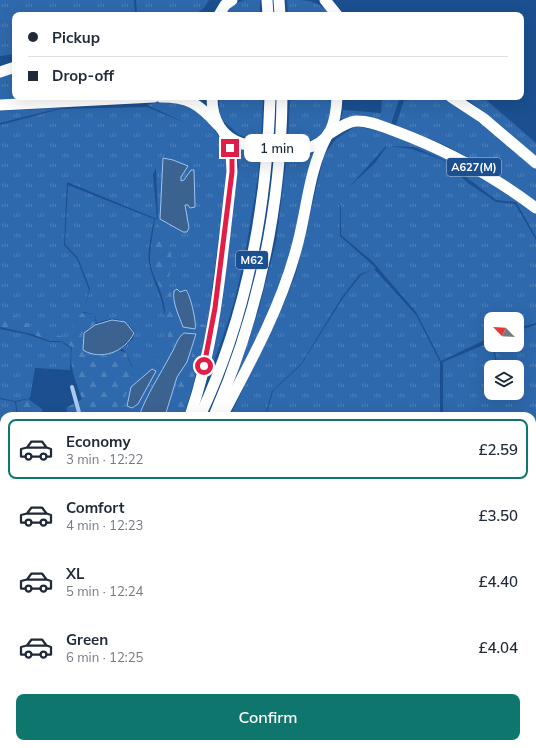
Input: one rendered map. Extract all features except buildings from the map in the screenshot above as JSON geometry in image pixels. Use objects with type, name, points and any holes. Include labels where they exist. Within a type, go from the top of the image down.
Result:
[{"type":"highway","points":[[267,0],[268,12]]},
{"type":"highway","points":[[278,0],[280,12]]},
{"type":"highway","points":[[325,0],[336,12]]},
{"type":"highway","points":[[0,72],[12,68]]},
{"type":"highway","points":[[0,105],[96,100]]},
{"type":"highway","name":"A627(M)","points":[[189,100],[200,107],[221,129],[243,144],[303,149],[319,144],[328,135],[343,126],[356,121],[380,126],[406,135],[463,160],[510,189],[536,208]]},
{"type":"highway","points":[[212,100],[213,110],[221,129]]},
{"type":"highway","name":"M62","points":[[202,412],[210,395],[237,321],[252,262],[265,178],[270,100]]},
{"type":"highway","name":"M62","points":[[216,412],[239,352],[264,267],[271,232],[281,161],[282,100]]},
{"type":"highway","points":[[224,412],[266,330],[285,284],[297,249],[315,161],[336,118],[337,100]]},
{"type":"highway","points":[[455,100],[483,118],[536,163]]},
{"type":"highway","name":"M62","points":[[191,412],[200,387],[212,329],[228,203],[232,157],[221,129]]},
{"type":"street","points":[[72,387],[79,412]]},
{"type":"green space","points":[[0,0],[134,0],[135,12],[12,12],[12,54],[0,56]]},
{"type":"green space","points":[[136,0],[209,0],[204,8],[198,12],[137,12]]},
{"type":"green space","points":[[244,0],[260,0],[260,12],[227,12],[232,5]]},
{"type":"green space","points":[[287,0],[312,2],[321,6],[328,12],[288,12]]},
{"type":"green space","points":[[12,73],[12,100],[15,100],[0,101],[0,76]]},
{"type":"green space","points":[[219,100],[263,100],[261,141],[239,135],[220,118]]},
{"type":"green space","points":[[290,100],[332,100],[327,127],[324,133],[311,140],[288,142]]},
{"type":"green space","points":[[382,100],[399,100],[391,124],[360,115],[341,119],[343,110],[381,113]]},
{"type":"green space","points":[[404,100],[450,100],[464,109],[508,143],[536,168],[536,202],[487,168],[447,146],[396,125]]},
{"type":"green space","points":[[469,100],[486,100],[536,143],[536,156]]},
{"type":"green space","points":[[157,102],[176,103],[190,106],[198,111],[205,117],[217,133],[229,158],[207,328],[200,360],[185,412],[82,412],[82,398],[72,342],[0,325],[0,125],[60,109],[147,107],[188,124],[147,105]],"holes":[[[156,168],[158,220],[155,219],[150,260],[153,274],[164,302],[164,316],[162,303],[149,263],[149,247],[154,219],[68,185],[65,244],[78,258],[90,289],[85,307],[89,290],[77,259],[64,245],[67,182],[157,219],[153,174]],[[83,312],[94,314],[97,323],[114,319],[122,321],[135,332],[133,339],[122,349],[125,351],[134,368],[131,369],[121,353],[104,332],[82,315]]]},
{"type":"green space","points":[[60,108],[0,123],[0,111]]},
{"type":"green space","points":[[356,126],[382,132],[429,149],[450,160],[472,172],[536,213],[536,237],[516,202],[496,200],[444,160],[414,147],[387,146],[412,149],[443,160],[468,183],[496,202],[515,204],[536,240],[536,323],[524,326],[524,312],[484,312],[484,340],[441,361],[416,312],[373,262],[341,235],[341,206],[336,201],[340,206],[340,236],[376,268],[374,269],[416,315],[440,362],[440,412],[267,412],[273,391],[301,365],[343,298],[361,275],[372,270],[360,274],[342,297],[301,364],[272,391],[266,412],[252,412],[254,409],[252,412],[232,412],[285,301],[296,273],[324,155],[336,139]],"holes":[[[387,146],[375,163],[349,187]]]},
{"type":"green space","points":[[235,148],[261,154],[251,220],[234,302],[219,348],[195,409],[239,166]]},
{"type":"green space","points":[[316,152],[296,242],[277,297],[230,394],[258,312],[276,242],[287,155],[305,156]]},
{"type":"green space","points":[[155,222],[169,239],[172,261],[168,283],[178,318],[177,331],[171,348],[154,367],[132,382],[126,394],[124,405],[112,410],[113,412],[68,412],[66,408],[82,399],[72,367],[72,347],[60,341],[50,341],[32,334],[0,327],[0,317],[16,316],[32,326],[67,339],[77,318],[82,313],[94,314],[96,323],[82,333],[81,348],[85,355],[110,356],[116,349],[126,353],[131,366],[137,369],[148,363],[167,348],[168,334],[163,321],[166,312],[159,285],[150,262]]},
{"type":"green space","points":[[198,323],[206,325],[194,378],[182,412],[167,412],[180,376],[192,356]]},
{"type":"green space","points":[[536,325],[536,412],[443,412],[443,362],[484,345],[484,352],[493,352],[495,360],[484,360],[484,400],[524,400],[524,360],[496,360],[495,352],[524,352],[524,329]]},
{"type":"green space","points":[[0,329],[26,334],[50,342],[61,342],[71,348],[70,370],[35,368],[30,398],[15,401],[0,398]]},
{"type":"green space","points":[[0,399],[15,402],[16,412],[0,412]]},
{"type":"green space","points":[[28,399],[42,409],[43,412],[17,412],[16,402]]},
{"type":"shaded area","points":[[163,158],[188,166],[181,177],[181,181],[184,180],[191,170],[194,170],[195,207],[190,208],[188,205],[185,205],[189,228],[187,232],[183,232],[160,219]]},
{"type":"shaded area","points":[[177,289],[180,292],[186,290],[188,293],[194,315],[195,329],[183,327],[174,300],[174,291]]},
{"type":"shaded area","points":[[112,320],[125,322],[134,333],[130,340],[119,350],[112,353],[97,355],[83,350],[84,333],[95,325]]},
{"type":"shaded area","points":[[184,333],[196,334],[187,362],[177,377],[166,412],[140,412],[178,340]]},
{"type":"shaded area","points":[[152,369],[156,371],[138,404],[132,408],[127,406],[131,387]]},
{"type":"route","points":[[204,366],[212,329],[232,172],[232,157],[230,148]]}]
